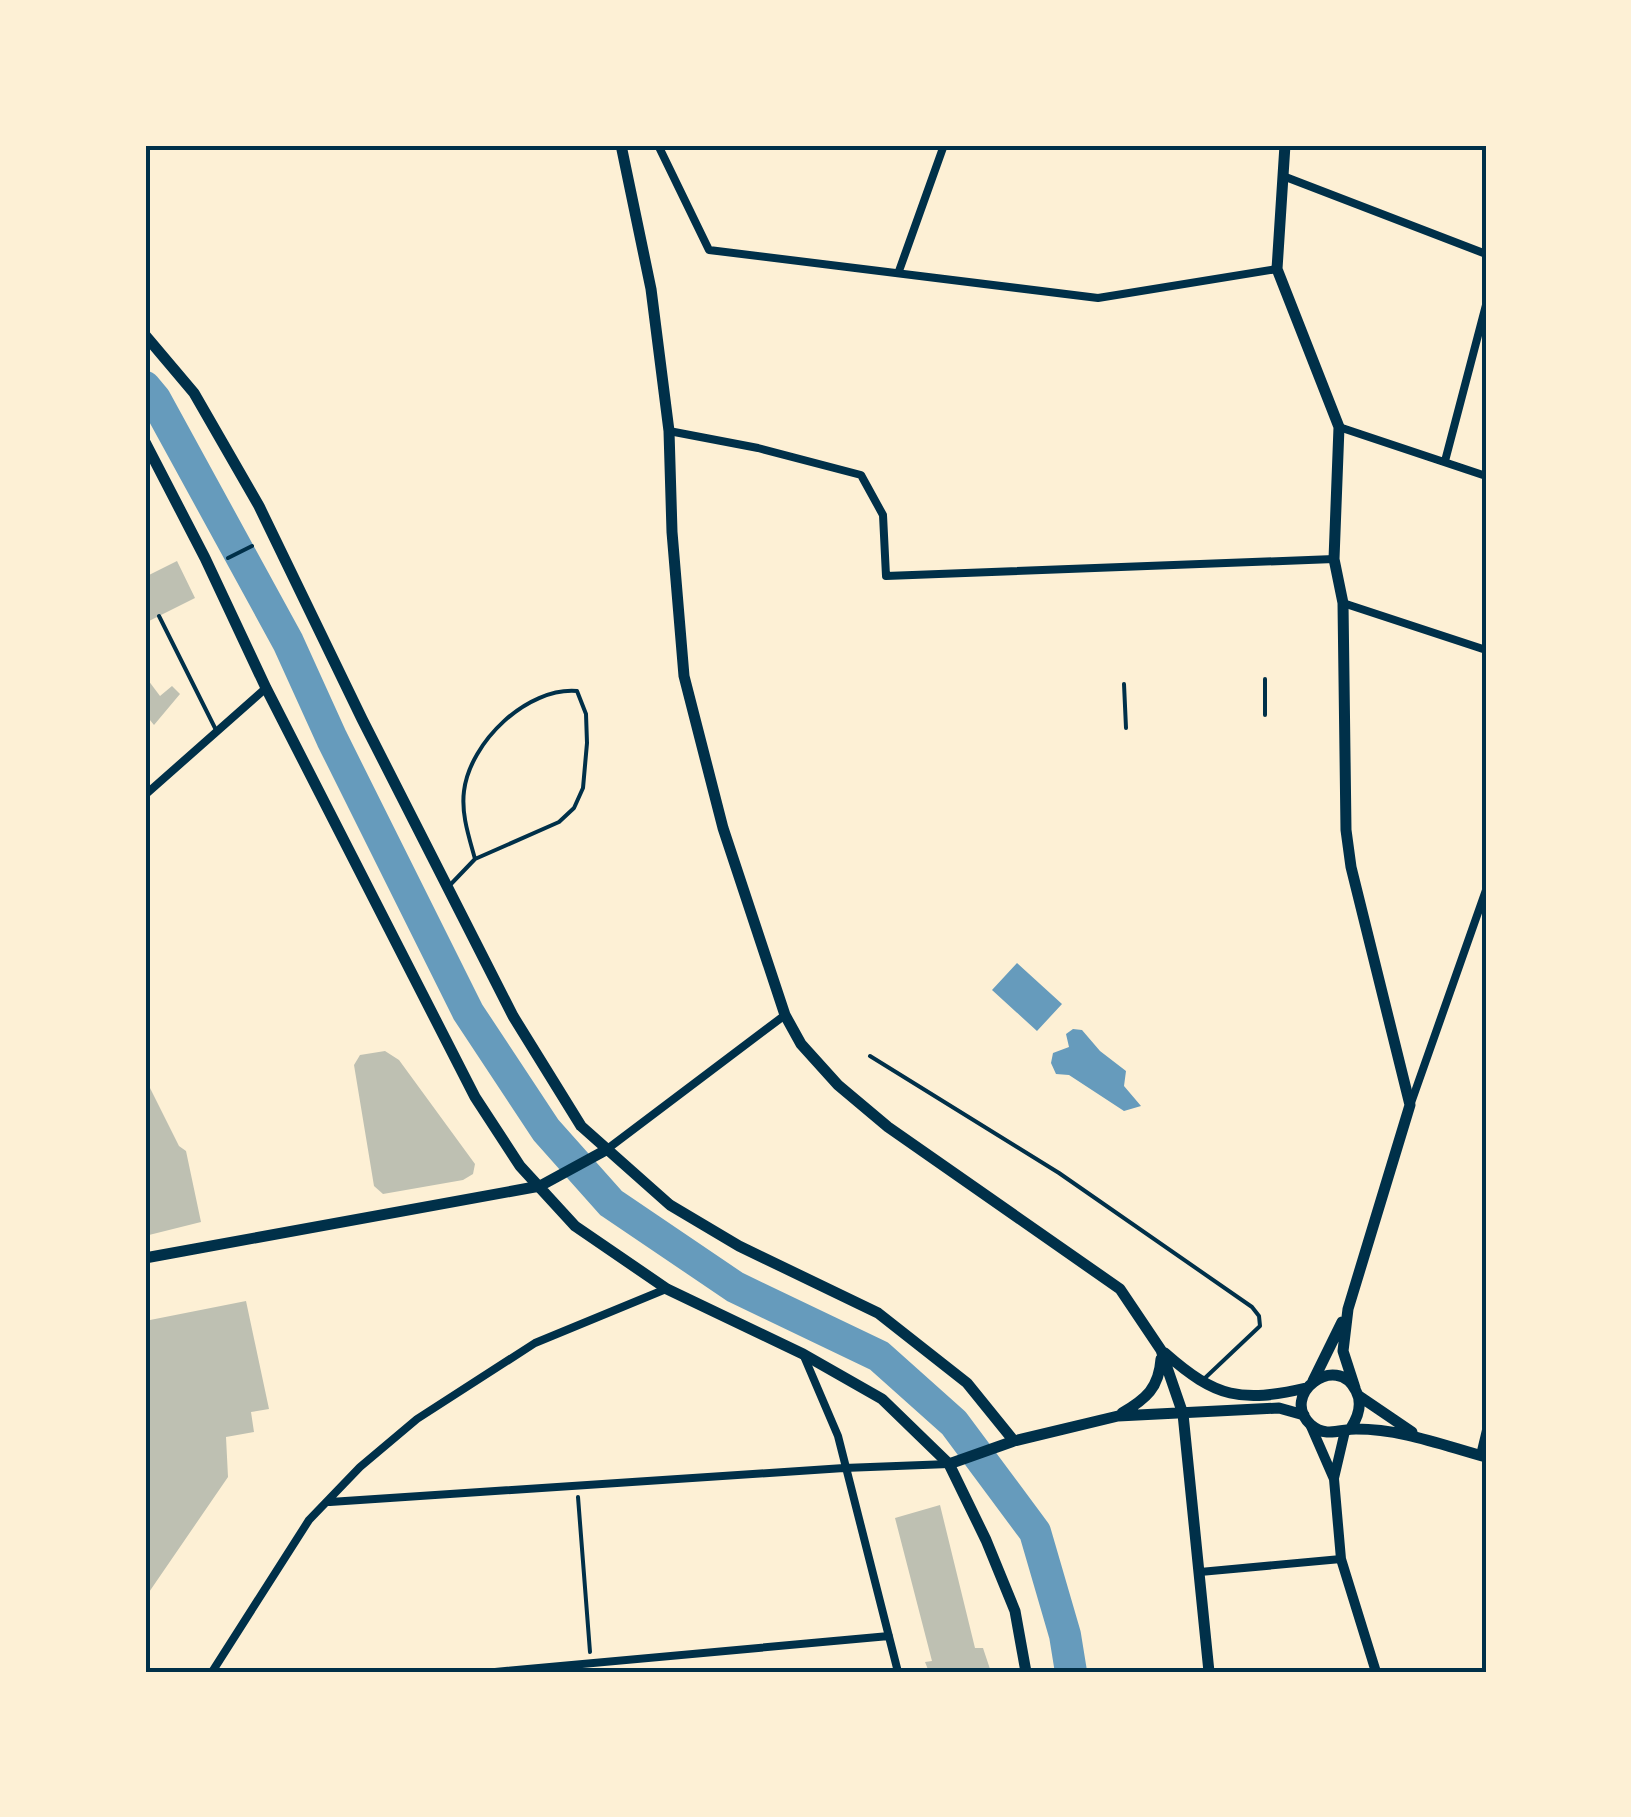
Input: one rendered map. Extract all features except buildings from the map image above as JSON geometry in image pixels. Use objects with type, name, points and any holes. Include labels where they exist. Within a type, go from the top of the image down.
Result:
[{"type":"main road","points":[[621,145],[652,290],[668,432],[684,676],[723,828],[785,1015],[802,1044],[838,1085],[888,1128],[1120,1289],[1162,1350],[1182,1414],[1210,1672]]},
{"type":"main road","points":[[1285,145],[1278,269],[1339,427],[1334,559],[1344,603],[1346,830],[1410,1105],[1348,1309],[1302,1406],[1307,1419]]},
{"type":"main road","points":[[145,335],[194,393],[259,506],[513,1016],[601,1152],[684,1214],[739,1246],[878,1312],[967,1383],[1008,1444]]},
{"type":"main road","points":[[145,442],[475,1096],[520,1166],[544,1184],[575,1226],[668,1288],[803,1354],[882,1398],[949,1464],[1015,1611],[1026,1672]]},
{"type":"main road","points":[[145,1258],[544,1184],[601,1152]]},
{"type":"main road","points":[[1348,1309],[1344,1351],[1357,1392],[1357,1415],[1348,1430]]},
{"type":"main road","points":[[1162,1350],[1202,1381],[1238,1396],[1262,1398],[1310,1384],[1322,1376],[1340,1376],[1415,1434]]},
{"type":"main road","points":[[1118,1416],[1147,1398],[1154,1388],[1160,1375],[1162,1350]]},
{"type":"main road","points":[[949,1464],[1008,1444],[1118,1416],[1279,1408],[1326,1432],[1415,1434],[1483,1456]]},
{"type":"street","points":[[658,145],[708,250],[1098,298],[1278,269]]},
{"type":"street","points":[[899,272],[944,145]]},
{"type":"street","points":[[1283,176],[1486,254]]},
{"type":"street","points":[[1445,462],[1486,305]]},
{"type":"street","points":[[1339,427],[1486,476]]},
{"type":"street","points":[[668,432],[758,448],[860,474],[883,515],[886,576],[1334,559]]},
{"type":"street","points":[[1344,603],[1486,650]]},
{"type":"street","points":[[145,795],[266,688]]},
{"type":"street","points":[[1410,1105],[1486,890]]},
{"type":"street","points":[[601,1152],[785,1015]]},
{"type":"street","points":[[212,1672],[310,1520],[360,1467],[417,1419],[536,1344],[668,1288]]},
{"type":"street","points":[[803,1354],[838,1436],[898,1672]]},
{"type":"street","points":[[1307,1419],[1334,1479],[1341,1560],[1376,1672]]},
{"type":"street","points":[[1334,1479],[1348,1430]]},
{"type":"street","points":[[1483,1456],[1486,1430]]},
{"type":"street","points":[[330,1502],[949,1464]]},
{"type":"street","points":[[1200,1572],[1341,1560]]},
{"type":"street","points":[[495,1672],[889,1636]]},
{"type":"lane","points":[[159,616],[216,732]]},
{"type":"lane","points":[[1264,714],[1265,678]]},
{"type":"lane","points":[[1124,684],[1126,728]]},
{"type":"lane","points":[[448,888],[475,859],[559,822],[574,808],[583,788],[587,743],[586,714],[576,691],[558,690],[512,713],[476,757],[464,785],[463,803],[475,859]]},
{"type":"lane","points":[[870,1056],[1059,1173],[1252,1307],[1260,1326],[1202,1381]]},
{"type":"path","points":[[228,558],[252,546]]},
{"type":"path","points":[[577,1485],[591,1663]]},
{"type":"water","points":[[1017,963],[1062,1004],[1037,1031],[992,990]]},
{"type":"water","points":[[1073,1029],[1082,1030],[1100,1051],[1126,1071],[1124,1086],[1141,1106],[1124,1111],[1069,1075],[1056,1074],[1051,1063],[1053,1053],[1069,1047],[1066,1034]]},
{"type":"waterway","points":[[145,387],[288,642],[468,1012],[546,1130],[611,1203],[735,1287],[879,1356],[954,1423],[1035,1532],[1065,1635],[1071,1672]]}]
